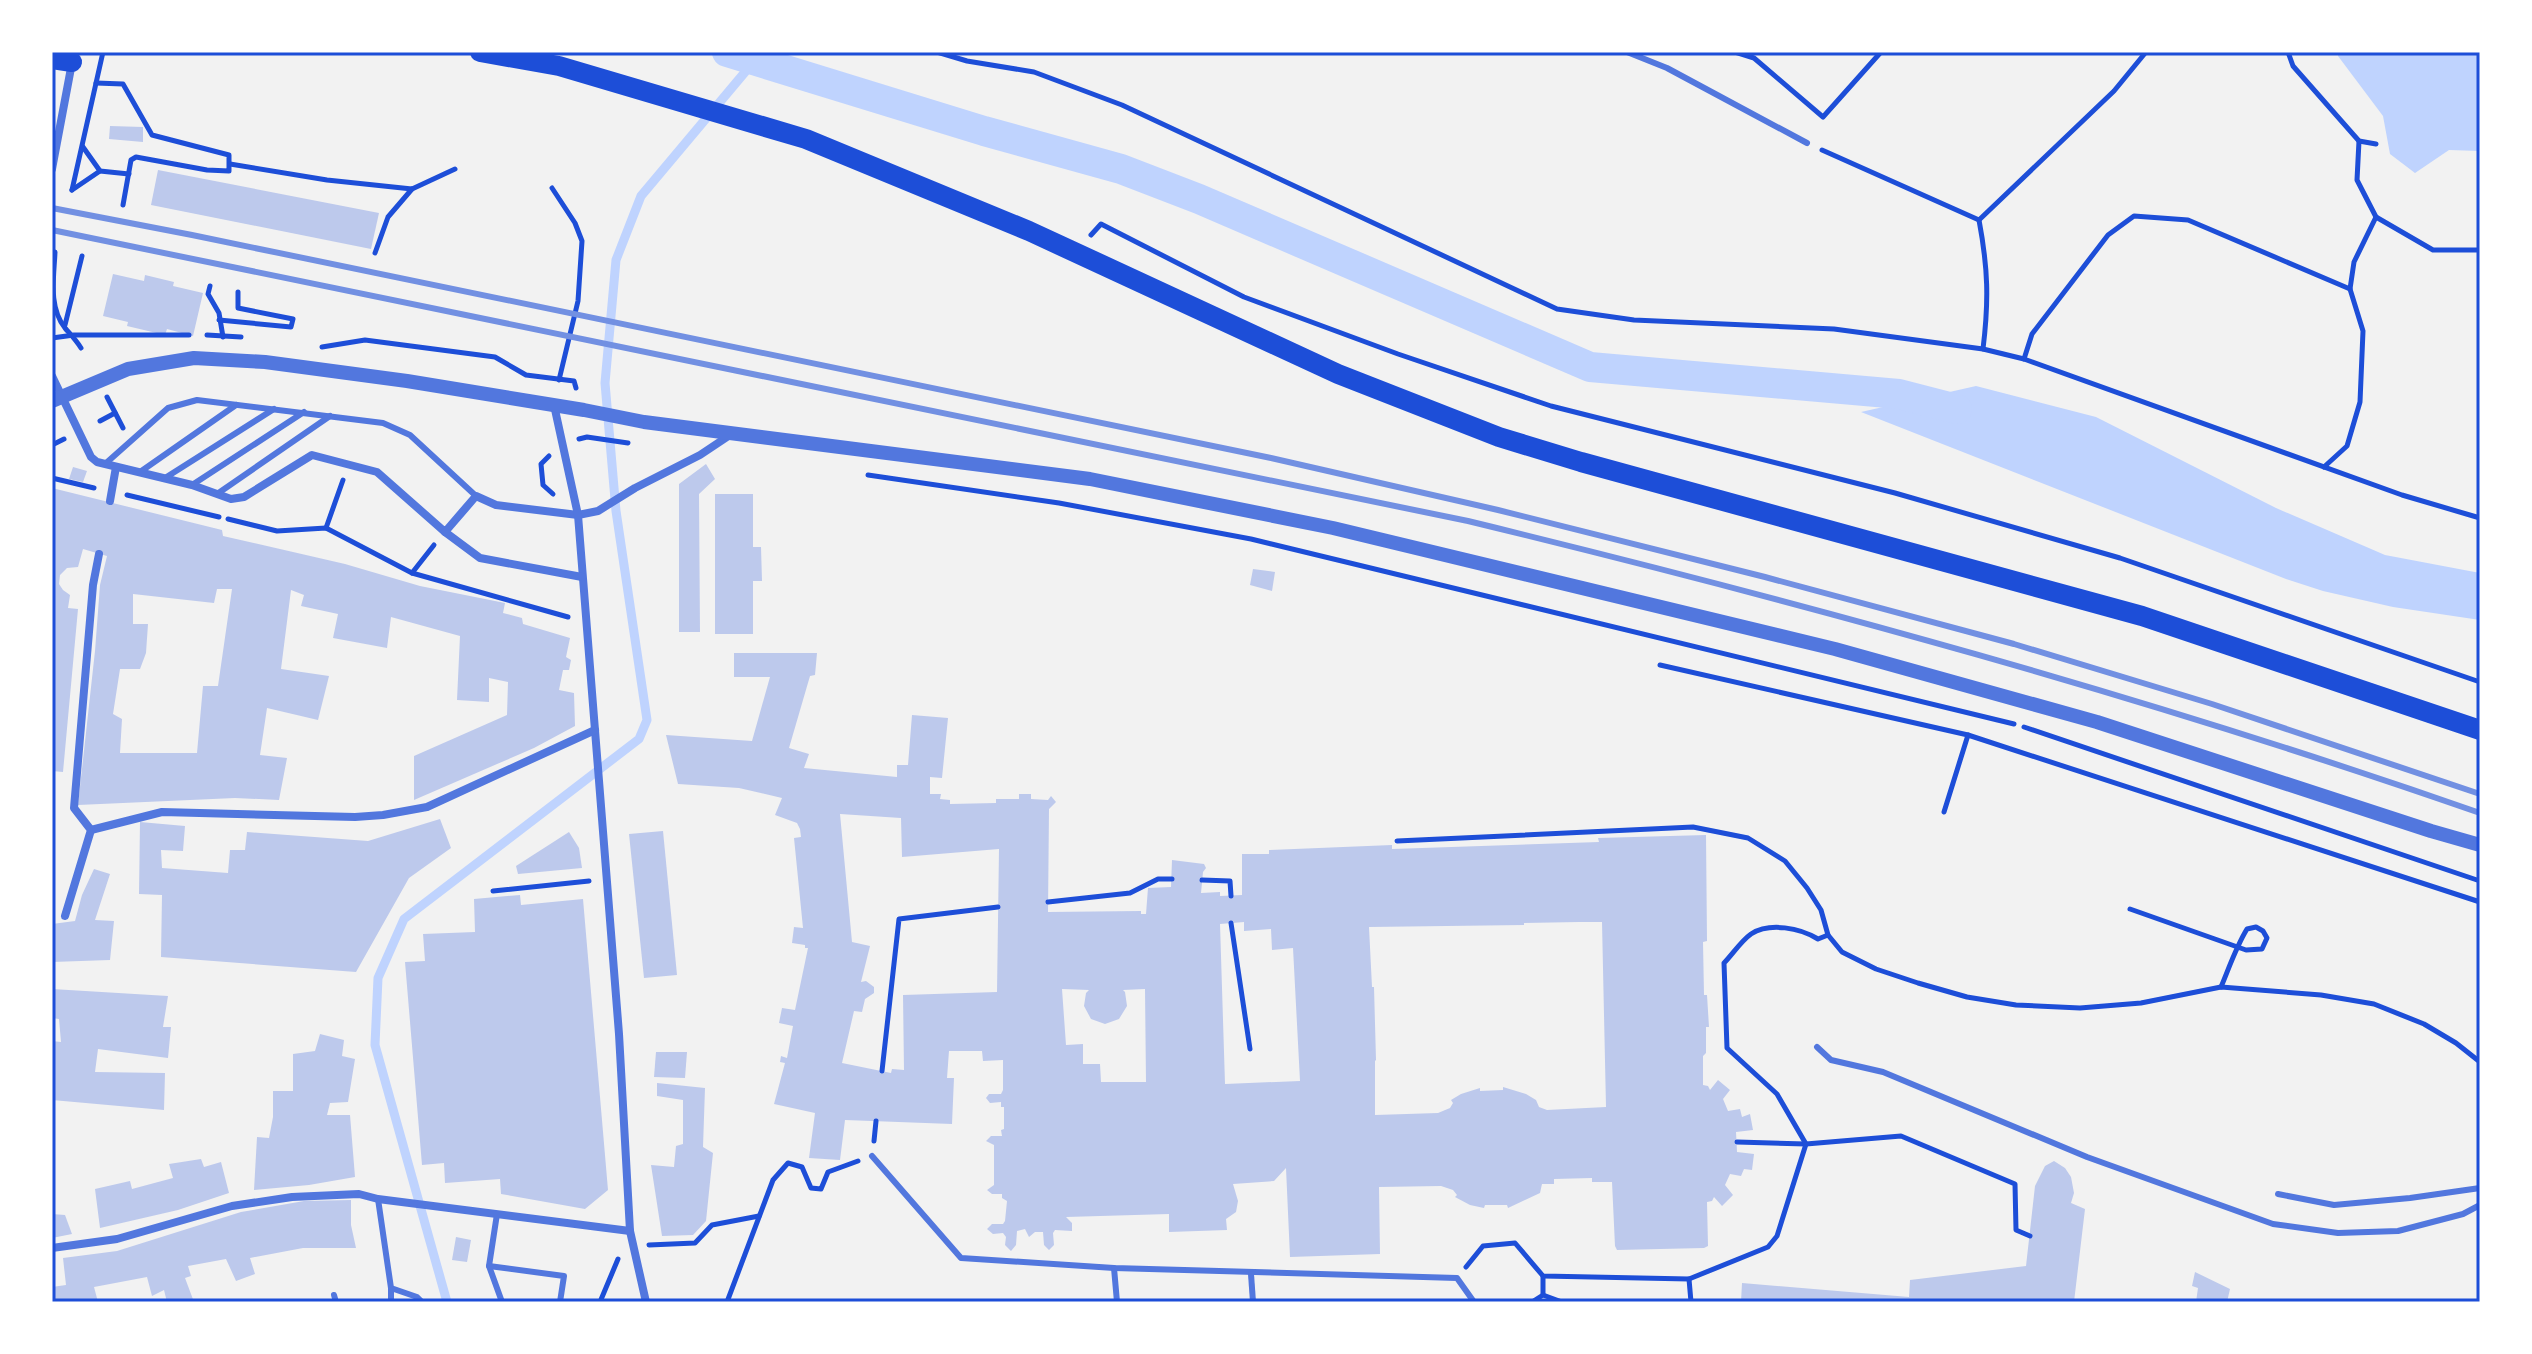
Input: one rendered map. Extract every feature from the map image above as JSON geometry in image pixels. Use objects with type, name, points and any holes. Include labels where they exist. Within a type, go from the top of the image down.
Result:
[{"type":"main road","points":[[480,52],[559,66],[759,124],[820,145],[1075,253],[1338,374],[1499,437],[2142,616],[2480,730]]},
{"type":"street","points":[[52,169],[66,58]]},
{"type":"street","points":[[57,399],[128,369],[194,358],[265,362],[407,381],[644,422],[1090,479],[1333,528],[1849,653],[2097,722],[2476,847]]},
{"type":"street","points":[[52,376],[57,399],[97,462],[192,485],[231,499],[244,497],[312,455],[377,472],[445,532],[480,558],[582,577]]},
{"type":"street","points":[[554,405],[578,515],[619,1034],[630,1231],[646,1302]]},
{"type":"street","points":[[445,532],[476,496],[496,505],[578,515],[598,511],[700,455],[734,432]]},
{"type":"street","points":[[111,496],[116,467]]},
{"type":"street","points":[[91,830],[74,808],[93,585],[99,554]]},
{"type":"street","points":[[91,830],[162,812],[355,817],[427,807],[595,730]]},
{"type":"street","points":[[65,916],[91,830]]},
{"type":"street","points":[[52,1248],[117,1239],[232,1206],[292,1197],[359,1194],[630,1231]]},
{"type":"lane","points":[[1627,52],[1667,68],[1807,143]]},
{"type":"lane","points":[[105,464],[168,408],[197,400],[383,423],[410,435],[476,496]]},
{"type":"lane","points":[[140,472],[236,405]]},
{"type":"lane","points":[[165,478],[274,409]]},
{"type":"lane","points":[[192,485],[304,412]]},
{"type":"lane","points":[[217,494],[330,416]]},
{"type":"lane","points":[[1817,1047],[1831,1060],[1883,1072],[2087,1157],[2273,1224],[2338,1233],[2398,1231],[2463,1214],[2480,1205]]},
{"type":"lane","points":[[872,1156],[961,1258],[1251,1274],[1457,1278],[1474,1302]]},
{"type":"lane","points":[[2278,1194],[2334,1205],[2480,1188]]},
{"type":"lane","points":[[378,1199],[391,1302]]},
{"type":"lane","points":[[497,1214],[489,1266],[502,1302]]},
{"type":"lane","points":[[489,1266],[564,1276],[560,1302]]},
{"type":"lane","points":[[1114,1268],[1117,1302]]},
{"type":"lane","points":[[1251,1274],[1253,1302]]},
{"type":"lane","points":[[391,1288],[419,1299]]},
{"type":"path","points":[[103,52],[72,190],[100,171],[129,174]]},
{"type":"path","points":[[937,52],[967,61],[1034,72],[1122,105],[1557,309],[1634,320],[1834,329],[1983,349],[2024,359],[2402,495],[2480,518]]},
{"type":"path","points":[[1735,52],[1754,58],[1823,117],[1881,52]]},
{"type":"path","points":[[1979,220],[2114,91],[2146,52]]},
{"type":"path","points":[[2288,52],[2293,66],[2359,141],[2376,144]]},
{"type":"path","points":[[96,83],[123,84],[152,135],[229,155],[229,171],[136,157],[131,160],[123,205]]},
{"type":"path","points":[[2359,141],[2357,180],[2376,217],[2433,250],[2480,250]]},
{"type":"path","points":[[1807,143],[1979,220]]},
{"type":"path","points":[[83,146],[100,171]]},
{"type":"path","points":[[230,164],[327,180],[412,189]]},
{"type":"path","points":[[375,253],[388,217],[412,189],[455,169]]},
{"type":"path","points":[[552,188],[575,223],[582,241],[578,301],[559,380]]},
{"type":"path","points":[[2024,359],[2032,334],[2108,235],[2134,216],[2188,220],[2350,289]]},
{"type":"path","points":[[2324,467],[2347,446],[2360,402],[2363,331],[2350,289],[2354,262],[2376,217]]},
{"type":"path","points":[[1979,220],[1987,267],[1983,349]]},
{"type":"path","points":[[1075,253],[1101,224],[1244,297],[1537,401],[1895,493],[2120,558],[2480,682]]},
{"type":"path","points":[[55,252],[53,301],[65,327],[81,348]]},
{"type":"path","points":[[65,327],[82,256]]},
{"type":"path","points":[[210,286],[208,294],[219,316],[291,327],[293,319],[238,308],[238,292]]},
{"type":"path","points":[[52,338],[74,335]]},
{"type":"path","points":[[107,397],[130,442]]},
{"type":"path","points":[[100,421],[115,413]]},
{"type":"path","points":[[586,437],[635,445]]},
{"type":"path","points":[[326,528],[348,464]]},
{"type":"path","points":[[858,474],[1059,503],[1251,539],[2007,722],[2480,881]]},
{"type":"path","points":[[52,478],[111,496],[277,531],[326,528],[412,573],[586,622]]},
{"type":"path","points":[[412,573],[445,532]]},
{"type":"path","points":[[1660,665],[1968,735],[2480,902]]},
{"type":"path","points":[[1944,812],[1968,735]]},
{"type":"path","points":[[1397,841],[1693,827],[1735,835],[1748,838],[1785,861],[1821,910],[1828,935],[1842,952],[1876,969],[1967,997],[2016,1005],[2080,1008],[2141,1003],[2221,987],[2321,995],[2374,1004],[2424,1024],[2480,1062]]},
{"type":"path","points":[[493,891],[606,879]]},
{"type":"path","points":[[1048,902],[1130,893],[1158,879],[1172,879]]},
{"type":"path","points":[[1202,880],[1230,881],[1231,896]]},
{"type":"path","points":[[882,1071],[899,919],[998,907]]},
{"type":"path","points":[[2130,909],[2246,950],[2262,949],[2267,938],[2263,931],[2256,927],[2247,929],[2243,936],[2235,953],[2221,987]]},
{"type":"path","points":[[1231,923],[1250,1049]]},
{"type":"path","points":[[1543,1276],[1689,1279],[1768,1247],[1777,1236],[1806,1144],[1777,1094],[1727,1048],[1724,963],[1751,934],[1775,928],[1795,928],[1818,939],[1828,935]]},
{"type":"path","points":[[1737,1142],[1806,1144],[1901,1136],[2015,1184],[2016,1230],[2030,1236]]},
{"type":"path","points":[[727,1302],[773,1180],[788,1163],[802,1167],[811,1188],[821,1189],[828,1172],[872,1156]]},
{"type":"path","points":[[634,1249],[658,1243],[695,1243],[712,1225],[760,1215]]},
{"type":"path","points":[[600,1302],[630,1231]]},
{"type":"path","points":[[1457,1278],[1483,1246],[1515,1243],[1543,1276],[1543,1295]]},
{"type":"path","points":[[1689,1279],[1691,1302]]},
{"type":"path","points":[[1532,1302],[1543,1295]]},
{"type":"path","points":[[1543,1295],[1562,1302]]},
{"type":"water","points":[[2338,52],[2480,52],[2480,151],[2449,150],[2415,173],[2390,154],[2383,116]]},
{"type":"water","points":[[1976,386],[2096,417],[2276,508],[2385,555],[2480,573],[2480,620],[2393,607],[2286,579],[1861,412]]},
{"type":"building","points":[[110,126],[143,127],[143,142],[109,139]]},
{"type":"building","points":[[158,170],[379,213],[371,249],[151,205]]},
{"type":"building","points":[[113,274],[144,281],[145,275],[203,293],[193,336],[167,329],[165,335],[127,326],[128,322],[103,316]]},
{"type":"building","points":[[706,464],[715,479],[699,494],[700,632],[679,632],[679,484]]},
{"type":"building","points":[[73,467],[87,471],[83,482],[69,479]]},
{"type":"building","points":[[52,488],[222,530],[223,536],[345,564],[420,586],[505,603],[503,613],[522,618],[523,624],[570,638],[566,657],[571,660],[569,670],[563,670],[559,690],[574,693],[575,726],[534,748],[414,800],[414,756],[507,715],[508,682],[489,678],[489,702],[457,700],[460,636],[391,617],[387,648],[333,638],[338,614],[301,606],[304,595],[291,590],[281,669],[329,676],[318,720],[267,708],[260,755],[287,758],[279,800],[235,798],[78,805],[100,585],[107,556],[83,549],[78,567],[67,568],[60,575],[59,584],[70,595],[68,608],[78,609],[63,772],[52,771]],"holes":[[[217,589],[232,589],[218,686],[203,686],[197,753],[120,753],[122,719],[113,714],[120,669],[140,669],[146,653],[148,624],[133,624],[133,594],[214,603]]]},
{"type":"building","points":[[715,494],[753,494],[753,547],[761,547],[762,581],[753,581],[753,634],[715,634]]},
{"type":"building","points":[[1253,569],[1275,572],[1272,591],[1250,585]]},
{"type":"building","points":[[734,653],[817,653],[815,675],[810,676],[789,748],[809,754],[804,768],[897,777],[897,765],[908,765],[912,715],[948,718],[942,778],[930,777],[930,794],[941,794],[940,799],[950,800],[950,804],[996,803],[996,799],[1019,799],[1019,794],[1031,794],[1031,799],[1048,800],[1051,796],[1056,802],[1049,809],[1048,912],[1141,911],[1141,914],[1146,914],[1148,888],[1171,887],[1172,860],[1204,864],[1206,868],[1201,893],[1242,895],[1242,854],[1269,854],[1269,850],[1599,842],[1598,838],[1706,835],[1707,941],[1703,942],[1704,995],[1707,995],[1709,1027],[1706,1027],[1706,1053],[1703,1056],[1703,1085],[1710,1090],[1718,1080],[1730,1090],[1723,1099],[1728,1111],[1740,1109],[1742,1117],[1750,1114],[1753,1130],[1736,1132],[1737,1152],[1754,1154],[1752,1170],[1744,1169],[1741,1176],[1730,1174],[1725,1185],[1733,1195],[1722,1206],[1714,1197],[1707,1202],[1708,1246],[1704,1248],[1617,1250],[1612,1182],[1592,1182],[1592,1178],[1554,1179],[1554,1184],[1542,1184],[1540,1193],[1508,1208],[1507,1205],[1485,1205],[1484,1208],[1470,1205],[1455,1197],[1457,1195],[1453,1190],[1441,1186],[1379,1187],[1380,1254],[1290,1257],[1286,1168],[1274,1181],[1233,1184],[1238,1201],[1236,1212],[1226,1219],[1227,1230],[1169,1232],[1169,1214],[1066,1217],[1072,1223],[1072,1231],[1055,1230],[1054,1245],[1049,1250],[1044,1245],[1043,1232],[1035,1232],[1029,1237],[1025,1229],[1017,1231],[1016,1245],[1011,1251],[1005,1245],[1003,1233],[993,1234],[987,1229],[992,1224],[1003,1224],[1007,1201],[1002,1194],[992,1194],[987,1190],[994,1185],[994,1145],[986,1141],[991,1136],[1002,1136],[1004,1107],[1001,1107],[1001,1102],[990,1103],[986,1098],[989,1094],[1001,1094],[1003,1090],[1003,1060],[983,1061],[982,1051],[949,1051],[947,1078],[954,1078],[952,1124],[845,1120],[840,1160],[809,1158],[815,1113],[774,1104],[785,1063],[780,1062],[781,1056],[787,1058],[793,1026],[779,1023],[782,1008],[795,1010],[808,948],[792,943],[794,927],[803,928],[794,838],[801,837],[800,829],[797,823],[775,815],[782,798],[739,788],[678,784],[666,735],[752,741],[770,677],[734,677]],"holes":[[[840,814],[901,818],[902,857],[999,849],[997,992],[903,995],[904,1070],[892,1069],[891,1073],[842,1063],[854,1011],[862,1012],[865,999],[874,993],[874,987],[866,981],[861,982],[870,946],[852,942]],[[1244,922],[1244,931],[1271,929],[1272,950],[1293,948],[1300,1081],[1225,1084],[1220,924]],[[1602,922],[1606,1107],[1547,1110],[1539,1107],[1536,1100],[1526,1094],[1503,1087],[1503,1090],[1480,1091],[1480,1088],[1461,1094],[1451,1100],[1450,1108],[1438,1113],[1375,1115],[1374,987],[1369,927]],[[1062,989],[1089,990],[1084,1006],[1091,1019],[1105,1024],[1119,1019],[1127,1006],[1123,990],[1145,989],[1146,1082],[1101,1082],[1100,1064],[1083,1064],[1083,1044],[1066,1045]]]},
{"type":"building","points":[[440,819],[451,848],[409,878],[356,972],[161,957],[162,895],[139,894],[140,822],[185,826],[183,851],[161,850],[162,868],[228,873],[230,850],[245,850],[247,832],[368,841]]},
{"type":"building","points":[[663,831],[677,975],[644,978],[629,834]]},
{"type":"building","points":[[569,832],[579,848],[582,868],[518,874],[516,866]]},
{"type":"building","points":[[94,869],[110,874],[95,920],[114,921],[110,960],[52,962],[52,924],[75,921]]},
{"type":"building","points":[[520,895],[521,905],[583,899],[608,1190],[585,1209],[501,1194],[500,1179],[445,1183],[444,1163],[422,1165],[405,962],[425,961],[423,934],[475,932],[474,899]]},
{"type":"building","points":[[52,989],[168,996],[163,1027],[171,1027],[168,1058],[98,1049],[95,1072],[165,1073],[164,1110],[52,1100],[52,1041],[61,1042],[59,1019],[52,1018]]},
{"type":"building","points":[[320,1034],[344,1040],[342,1056],[355,1059],[348,1102],[330,1103],[327,1115],[350,1115],[355,1177],[254,1190],[257,1137],[269,1138],[273,1091],[293,1091],[293,1054],[315,1051]]},
{"type":"building","points":[[656,1052],[687,1052],[685,1078],[654,1077]]},
{"type":"building","points":[[657,1083],[705,1088],[703,1147],[713,1153],[706,1221],[693,1235],[662,1236],[651,1165],[674,1167],[676,1146],[683,1144],[683,1100],[657,1096]]},
{"type":"building","points":[[201,1159],[204,1167],[221,1162],[229,1193],[178,1210],[100,1228],[95,1189],[130,1181],[132,1189],[173,1178],[169,1164]]},
{"type":"building","points":[[2054,1161],[2065,1168],[2071,1177],[2074,1193],[2071,1203],[2085,1209],[2074,1302],[1741,1302],[1742,1283],[1909,1297],[1910,1280],[2026,1266],[2035,1186],[2045,1166]]},
{"type":"building","points":[[351,1200],[351,1225],[356,1248],[303,1248],[250,1258],[255,1274],[236,1281],[226,1259],[188,1266],[191,1276],[185,1278],[194,1302],[167,1302],[164,1290],[152,1296],[147,1277],[94,1287],[98,1302],[52,1302],[52,1287],[66,1285],[63,1258],[117,1251],[241,1212],[304,1201]]},
{"type":"building","points":[[52,1214],[65,1215],[72,1234],[52,1238]]},
{"type":"building","points":[[456,1237],[471,1240],[467,1262],[452,1260]]},
{"type":"building","points":[[2195,1272],[2230,1289],[2227,1302],[2196,1302],[2198,1288],[2192,1286]]},
{"type":"waterway","points":[[727,52],[984,131],[1121,169],[1199,199],[1590,367],[1899,394],[1957,409]]},
{"type":"waterway","points":[[447,1302],[375,1045],[378,978],[404,919],[639,739],[647,720],[616,511],[605,383],[616,260],[641,196],[756,59]]},
{"type":"railway","points":[[52,208],[1271,458],[1498,510],[2014,644],[2212,704],[2480,794]]},
{"type":"railway","points":[[52,230],[1468,521],[1723,585],[1977,655],[2230,730],[2480,813]]}]
